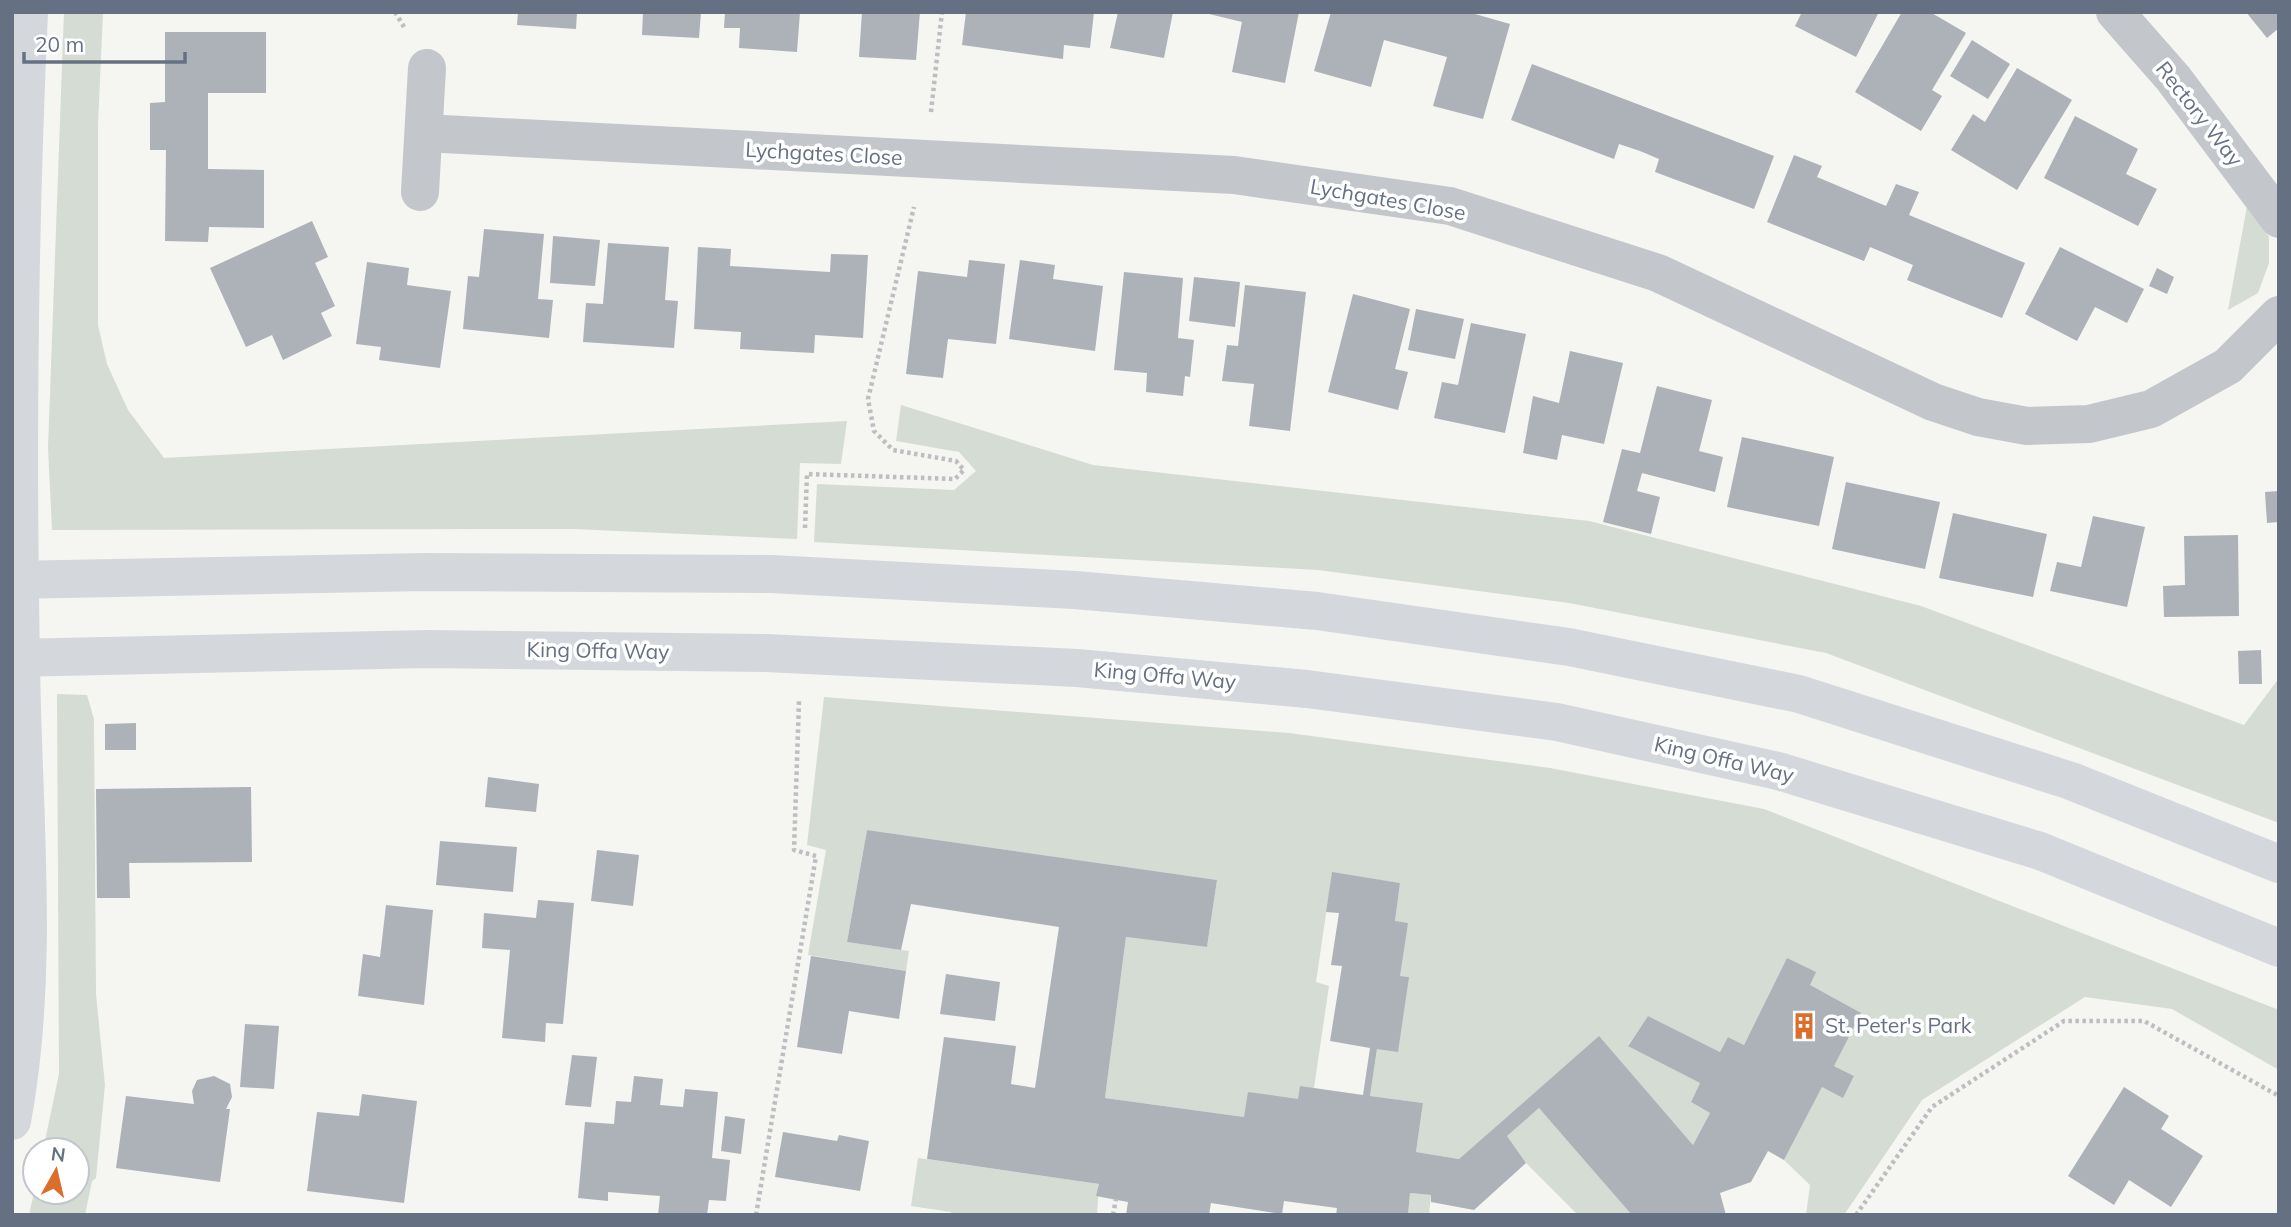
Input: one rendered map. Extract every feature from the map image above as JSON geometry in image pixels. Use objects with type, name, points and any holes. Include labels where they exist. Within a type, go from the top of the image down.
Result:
[{"type":"main road","points":[[12,1121],[20,1080],[28,963],[18,522],[18,144],[29,12]]},
{"type":"main road","points":[[12,580],[427,572],[771,574],[1074,590],[1317,611],[1569,647],[1799,694],[2071,781],[2279,864]]},
{"type":"main road","name":"King Offa Way","points":[[12,658],[427,649],[790,654],[1077,668],[1349,694],[1557,722],[1778,771],[2040,851],[2279,948]]},
{"type":"street","name":"Rectory Way","points":[[2115,12],[2172,78],[2279,219]]},
{"type":"street","points":[[420,192],[427,68]]},
{"type":"street","name":"Lychgates Close","points":[[424,133],[1234,175],[1450,206],[1658,273],[1933,401],[1978,417],[2027,426],[2089,424],[2151,410],[2228,366],[2279,315]]},
{"type":"path","points":[[807,474],[955,480],[964,470],[956,461],[893,450],[874,431],[868,399],[926,159],[942,12]]},
{"type":"path","points":[[756,1215],[816,856],[794,850],[795,825]]},
{"type":"path","points":[[1856,1215],[1932,1107],[2064,1021],[2144,1021],[2279,1096]]},
{"type":"path","points":[[1113,1215],[1115,1199]]},
{"type":"shaded area","points":[[64,12],[103,12],[98,125],[98,325],[107,364],[128,410],[164,458],[847,421],[841,464],[800,463],[797,539],[573,529],[52,530],[48,448]]},
{"type":"shaded area","points":[[2247,206],[2269,237],[2269,263],[2258,293],[2228,310]]},
{"type":"shaded area","points":[[901,405],[1093,465],[1589,521],[1921,606],[2244,725],[2279,678],[2279,823],[1826,653],[1569,603],[1318,570],[814,542],[817,484],[954,490],[976,471],[959,452],[896,441]]},
{"type":"shaded area","points":[[57,694],[87,695],[94,719],[96,994],[105,1085],[96,1178],[91,1186],[91,1136],[46,1136],[59,1074]]},
{"type":"shaded area","points":[[824,697],[1289,733],[1550,768],[1764,809],[2279,1010],[2279,1070],[2172,1009],[2085,997],[1922,1100],[1844,1215],[1806,1215],[1810,1185],[1784,1160],[1822,1087],[1843,1097],[1854,1076],[1834,1066],[1810,985],[1787,959],[1744,1045],[1728,1037],[1720,1052],[1648,1016],[1628,1045],[1700,1083],[1691,1102],[1710,1113],[1693,1145],[1599,1037],[1459,1159],[1416,1152],[1423,1103],[1370,1096],[1377,1049],[1409,977],[1400,976],[1395,921],[1400,883],[1332,873],[1316,982],[1329,986],[1314,1088],[1298,1099],[1244,1117],[1105,1098],[1126,937],[1207,947],[1217,880],[867,830],[847,942],[909,951],[906,971],[808,955],[826,850],[807,845]]},
{"type":"shaded area","points":[[1539,1108],[1632,1215],[1578,1215],[1526,1163],[1507,1136]]},
{"type":"shaded area","points":[[918,1158],[1099,1184],[1097,1215],[951,1215],[951,1212],[911,1206]]},
{"type":"shaded area","points":[[1410,1193],[1431,1195],[1429,1215],[1408,1215]]},
{"type":"shaded area","points":[[31,1206],[87,1206],[85,1215],[29,1215]]},
{"type":"building","points":[[518,12],[577,12],[576,29],[517,25]]},
{"type":"building","points":[[643,12],[701,12],[699,38],[642,35]]},
{"type":"building","points":[[725,12],[800,12],[797,52],[739,48],[740,28],[724,28]]},
{"type":"building","points":[[862,12],[920,12],[916,60],[859,57]]},
{"type":"building","points":[[966,12],[1094,12],[1090,48],[1064,45],[1063,59],[962,45]]},
{"type":"building","points":[[1118,12],[1173,12],[1164,58],[1110,48]]},
{"type":"building","points":[[1299,12],[1285,83],[1232,72],[1242,22],[1205,13]]},
{"type":"building","points":[[1331,12],[1468,12],[1510,24],[1483,119],[1433,106],[1447,57],[1384,40],[1371,87],[1314,71]]},
{"type":"building","points":[[1802,12],[1879,12],[1856,57],[1795,26]]},
{"type":"building","points":[[1902,12],[1930,12],[1966,33],[1932,90],[1942,96],[1921,131],[1855,92]]},
{"type":"building","points":[[2246,12],[2279,12],[2279,28],[2267,38]]},
{"type":"building","points":[[165,32],[266,32],[266,93],[208,93],[208,169],[264,170],[264,228],[209,227],[208,242],[165,241],[166,150],[150,150],[150,103],[165,102]]},
{"type":"building","points":[[1972,40],[2010,64],[1988,99],[1950,76]]},
{"type":"building","points":[[1532,64],[1774,156],[1754,209],[1655,172],[1659,159],[1640,151],[1619,144],[1614,159],[1511,120]]},
{"type":"building","points":[[2017,68],[2072,100],[2017,190],[1951,150],[1973,114],[1985,122]]},
{"type":"building","points":[[2075,116],[2138,149],[2126,174],[2157,189],[2138,226],[2044,178]]},
{"type":"building","points":[[1794,155],[1822,166],[1817,177],[1886,206],[1896,184],[1919,192],[1909,215],[2025,263],[2002,318],[1907,280],[1913,265],[1870,247],[1864,261],[1767,222]]},
{"type":"building","points":[[312,221],[328,257],[315,263],[335,306],[321,313],[332,336],[283,360],[272,335],[246,347],[210,268]]},
{"type":"building","points":[[484,229],[544,234],[538,299],[553,300],[549,338],[463,329],[468,276],[479,277]]},
{"type":"building","points":[[553,236],[600,240],[595,286],[550,283]]},
{"type":"building","points":[[608,243],[669,247],[665,300],[678,301],[674,348],[583,342],[586,303],[603,304]]},
{"type":"building","points":[[698,247],[731,249],[730,266],[830,272],[831,254],[868,255],[863,338],[815,335],[814,353],[740,349],[741,332],[694,329]]},
{"type":"building","points":[[2060,247],[2144,289],[2127,323],[2095,307],[2077,341],[2025,314]]},
{"type":"building","points":[[969,260],[1005,264],[996,344],[948,339],[943,378],[906,374],[918,271],[967,277]]},
{"type":"building","points":[[1020,260],[1055,265],[1053,279],[1103,286],[1095,351],[1009,339]]},
{"type":"building","points":[[367,262],[409,268],[407,285],[451,291],[440,368],[379,360],[381,347],[356,344]]},
{"type":"building","points":[[2157,268],[2174,277],[2167,294],[2149,286]]},
{"type":"building","points":[[1124,272],[1183,278],[1178,338],[1194,340],[1190,377],[1185,376],[1183,396],[1146,392],[1147,373],[1114,370]]},
{"type":"building","points":[[1194,277],[1240,282],[1235,327],[1189,321]]},
{"type":"building","points":[[1245,285],[1306,292],[1290,431],[1249,426],[1254,384],[1222,381],[1227,345],[1238,346]]},
{"type":"building","points":[[1353,294],[1410,309],[1395,369],[1408,372],[1398,410],[1328,392]]},
{"type":"building","points":[[1416,309],[1464,319],[1455,359],[1408,350]]},
{"type":"building","points":[[1471,323],[1526,334],[1505,433],[1434,418],[1442,382],[1458,385]]},
{"type":"building","points":[[1570,351],[1623,363],[1604,444],[1562,435],[1557,460],[1523,453],[1533,396],[1559,403]]},
{"type":"building","points":[[1657,386],[1712,400],[1699,451],[1723,457],[1715,492],[1642,473],[1637,491],[1660,497],[1651,534],[1603,522],[1622,449],[1640,453]]},
{"type":"building","points":[[1742,437],[1834,457],[1819,526],[1727,507]]},
{"type":"building","points":[[1846,482],[1940,502],[1925,569],[1832,549]]},
{"type":"building","points":[[2279,491],[2279,522],[2267,523],[2265,492]]},
{"type":"building","points":[[1953,513],[2047,534],[2033,597],[1939,578]]},
{"type":"building","points":[[2093,516],[2145,527],[2127,607],[2050,591],[2057,562],[2081,567]]},
{"type":"building","points":[[2238,535],[2239,616],[2164,617],[2163,586],[2185,585],[2184,536]]},
{"type":"building","points":[[2261,650],[2262,684],[2239,684],[2238,651]]},
{"type":"building","points":[[136,723],[136,750],[105,750],[105,724]]},
{"type":"building","points":[[488,777],[539,784],[536,812],[485,807]]},
{"type":"building","points":[[251,787],[252,862],[129,863],[130,898],[97,898],[96,789]]},
{"type":"building","name":"St. Peter's Park","points":[[867,830],[1217,880],[1207,947],[1126,937],[1105,1098],[1244,1117],[1248,1092],[1298,1099],[1300,1086],[1363,1095],[1370,1048],[1330,1041],[1342,966],[1331,965],[1339,913],[1326,912],[1332,872],[1400,883],[1395,921],[1408,923],[1400,976],[1409,977],[1398,1052],[1377,1049],[1370,1096],[1423,1103],[1416,1152],[1459,1159],[1599,1036],[1693,1145],[1710,1113],[1691,1102],[1700,1083],[1628,1046],[1648,1016],[1720,1052],[1728,1037],[1744,1045],[1787,958],[1816,972],[1810,985],[1861,1013],[1834,1066],[1854,1076],[1843,1098],[1822,1087],[1784,1160],[1768,1151],[1751,1182],[1720,1193],[1726,1215],[1632,1215],[1539,1108],[1507,1136],[1526,1163],[1474,1210],[1431,1202],[1431,1195],[1410,1193],[1408,1215],[1336,1215],[1337,1208],[1284,1201],[1282,1214],[1211,1203],[1209,1215],[1126,1215],[1128,1202],[1096,1196],[1099,1184],[927,1159],[944,1037],[1016,1046],[1011,1084],[1035,1088],[1059,927],[911,904],[901,950],[847,942]]},
{"type":"building","points":[[440,841],[517,847],[513,892],[436,885]]},
{"type":"building","points":[[597,850],[639,855],[633,906],[591,901]]},
{"type":"building","points":[[538,900],[574,903],[563,1024],[546,1023],[545,1042],[502,1038],[510,950],[482,948],[484,913],[536,918]]},
{"type":"building","points":[[386,905],[433,910],[424,1005],[358,996],[363,954],[380,957]]},
{"type":"building","points":[[811,956],[906,971],[899,1019],[849,1011],[842,1054],[797,1047]]},
{"type":"building","points":[[946,974],[1000,982],[995,1021],[940,1014]]},
{"type":"building","points":[[245,1024],[279,1026],[274,1089],[240,1087]]},
{"type":"building","points":[[572,1055],[597,1057],[591,1107],[565,1105]]},
{"type":"building","points":[[214,1076],[230,1084],[232,1097],[226,1109],[230,1109],[220,1182],[116,1168],[126,1096],[194,1104],[192,1091],[197,1080]]},
{"type":"building","points":[[634,1076],[663,1079],[660,1105],[683,1107],[685,1089],[718,1092],[712,1158],[730,1160],[726,1201],[709,1200],[707,1215],[658,1215],[660,1196],[608,1192],[608,1201],[578,1198],[585,1122],[614,1124],[616,1101],[631,1102]]},
{"type":"building","points":[[2124,1087],[2169,1116],[2161,1129],[2203,1156],[2171,1207],[2129,1180],[2114,1205],[2068,1176]]},
{"type":"building","points":[[362,1094],[417,1101],[404,1203],[307,1191],[317,1112],[359,1116]]},
{"type":"building","points":[[725,1116],[745,1119],[741,1154],[721,1151]]},
{"type":"building","points":[[783,1132],[837,1141],[839,1135],[869,1141],[860,1191],[775,1177]]},
{"type":"place","name":"St. Peter's Park","points":[[1804,1026]]}]
